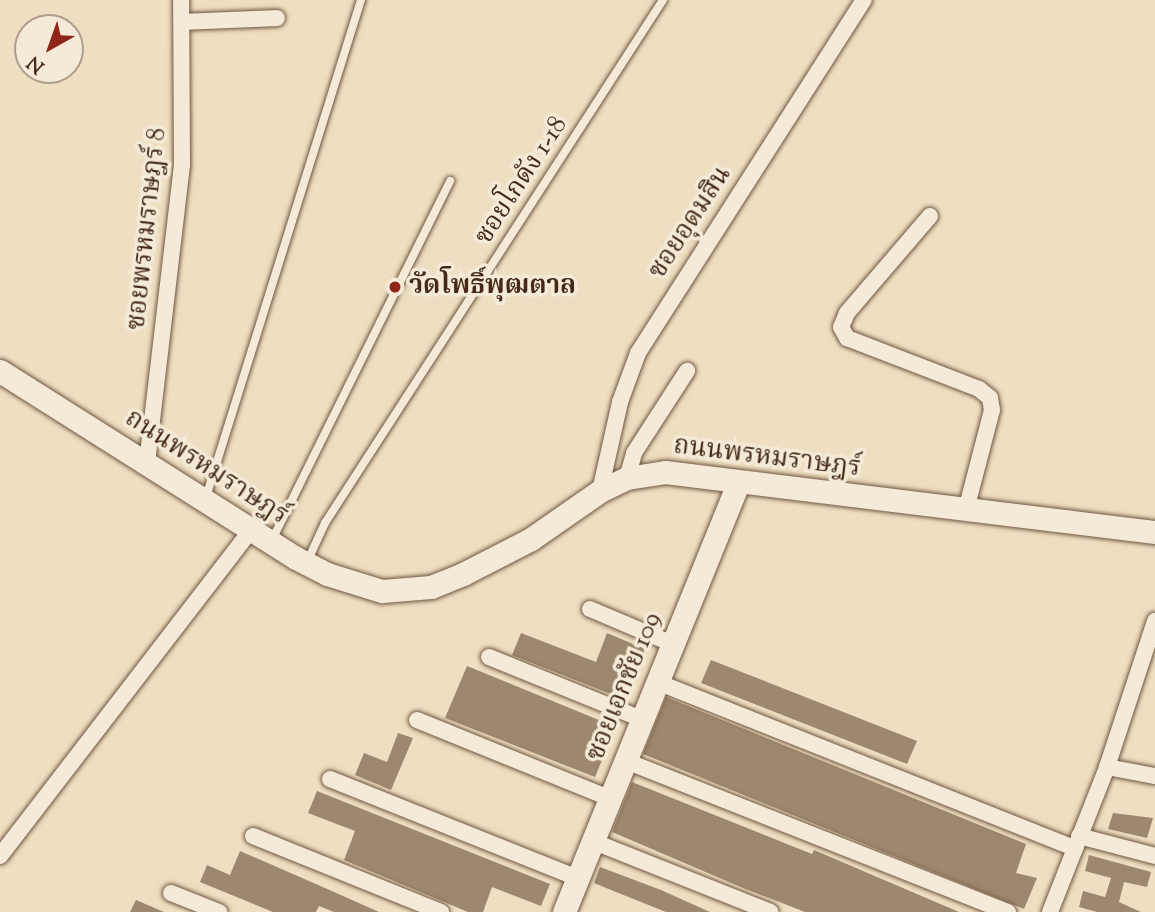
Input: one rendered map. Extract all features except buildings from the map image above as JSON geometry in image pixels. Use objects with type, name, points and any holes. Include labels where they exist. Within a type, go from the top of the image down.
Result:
[{"type":"street","name":"ซอยพรหมราษฎร์ 8","points":[[148,463],[182,166],[181,0]]},
{"type":"street","name":"ซอยอุดมสิน","points":[[600,491],[620,402],[638,353],[864,0]]},
{"type":"street","points":[[182,22],[277,18]]},
{"type":"street","points":[[930,216],[847,313],[841,327],[847,338],[979,389],[990,398],[992,411],[966,510]]},
{"type":"street","name":"ถนนพรหมราษฎร์","points":[[0,371],[306,563],[382,591],[431,587],[531,539],[600,491],[627,478],[665,472],[1155,532]]},
{"type":"street","points":[[627,478],[634,453],[687,371]]},
{"type":"street","name":"ซอยเอกชัย 109","points":[[564,912],[738,483]]},
{"type":"street","points":[[0,856],[251,530]]},
{"type":"street","points":[[590,610],[673,643]]},
{"type":"street","points":[[1050,912],[1107,767],[1155,621]]},
{"type":"street","points":[[489,657],[642,719]]},
{"type":"street","points":[[657,682],[1077,842],[1155,856]]},
{"type":"street","points":[[417,720],[609,798]]},
{"type":"street","points":[[626,761],[1007,912]]},
{"type":"street","points":[[1107,767],[1155,776]]},
{"type":"street","points":[[330,779],[577,878]]},
{"type":"street","points":[[253,836],[440,912]]},
{"type":"street","points":[[592,841],[770,912]]},
{"type":"street","points":[[171,893],[219,912]]},
{"type":"lane","points":[[205,500],[360,0]]},
{"type":"lane","name":"ซอยโกดัง 1-18","points":[[306,563],[325,523],[663,0]]},
{"type":"lane","points":[[271,542],[450,181]]},
{"type":"place","name":"วัดโพธิ์พุฒตาล","points":[[395,287]]}]
